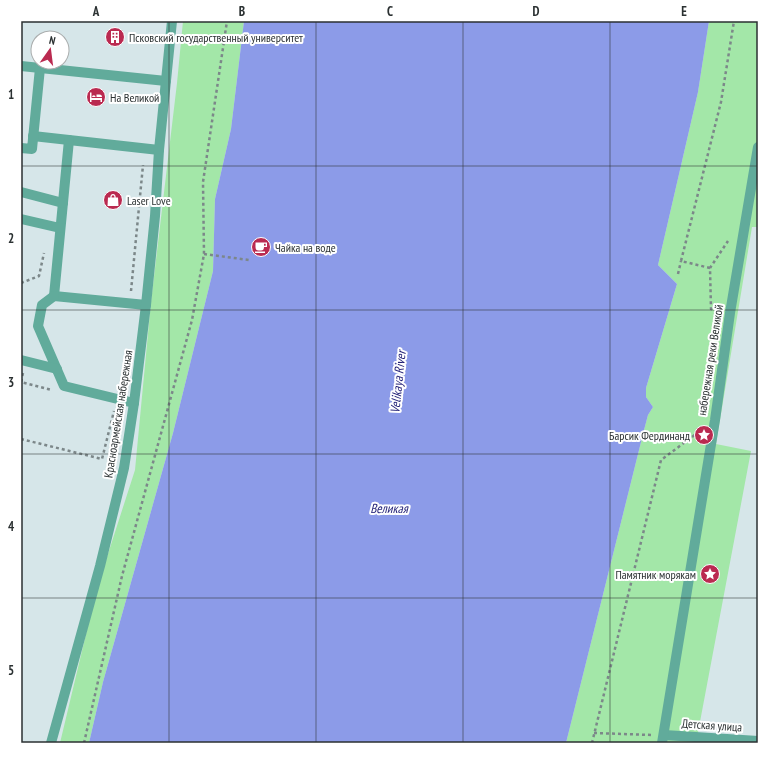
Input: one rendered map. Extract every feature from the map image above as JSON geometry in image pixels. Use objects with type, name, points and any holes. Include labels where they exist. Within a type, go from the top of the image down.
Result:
[{"type":"street","name":"Красноармейская набережная","points":[[51,743],[100,566],[124,468],[134,403],[146,305],[172,21]]},
{"type":"street","points":[[21,148],[32,149],[40,70]]},
{"type":"street","points":[[59,70],[166,81]]},
{"type":"street","points":[[33,136],[159,150]]},
{"type":"street","points":[[69,140],[54,296],[42,306],[38,326],[64,386],[134,403]]},
{"type":"street","name":"набережная реки Великой","points":[[663,739],[715,420],[730,313],[758,146]]},
{"type":"street","points":[[21,192],[63,203]]},
{"type":"street","points":[[21,218],[60,228]]},
{"type":"street","points":[[54,296],[146,305]]},
{"type":"street","points":[[21,360],[57,369]]},
{"type":"street","name":"Детская улица","points":[[663,739],[758,741]]},
{"type":"path","points":[[84,743],[122,576],[192,320],[204,254],[203,182],[227,21]]},
{"type":"path","points":[[678,274],[721,102],[734,21]]},
{"type":"path","points":[[130,304],[145,148]]},
{"type":"path","points":[[711,297],[710,268],[723,248]]},
{"type":"path","points":[[204,254],[249,260]]},
{"type":"path","points":[[681,261],[710,268]]},
{"type":"path","points":[[21,283],[39,276]]},
{"type":"path","points":[[21,439],[102,459],[117,398]]},
{"type":"path","points":[[592,743],[661,460],[715,420]]},
{"type":"path","points":[[594,733],[663,739]]},
{"type":"green space","points":[[183,21],[244,21],[231,129],[215,199],[213,271],[173,433],[103,682],[89,743],[60,743],[97,588],[135,470],[151,302]]},
{"type":"green space","points":[[709,21],[758,21],[758,227],[752,227],[716,444],[751,451],[696,743],[566,743],[644,430],[648,415],[653,407],[646,397],[646,388],[677,284],[658,265],[698,92]]},
{"type":"water","name":"Великая","points":[[244,21],[709,21],[698,92],[658,265],[677,284],[646,388],[646,397],[653,407],[648,415],[644,430],[566,743],[89,743],[103,682],[173,433],[213,271],[215,199],[231,129]]},
{"type":"place","name":"Псковский государственный университет","points":[[115,37]]},
{"type":"place","name":"На Великой","points":[[96,97]]},
{"type":"place","name":"Laser Love","points":[[113,200]]},
{"type":"place","name":"Чайка на воде","points":[[261,247]]},
{"type":"place","name":"Барсик Фердинанд","points":[[704,435]]},
{"type":"place","name":"Памятник морякам","points":[[710,574]]},
{"type":"water label","name":"Velikaya River","points":[[398,382]]}]
